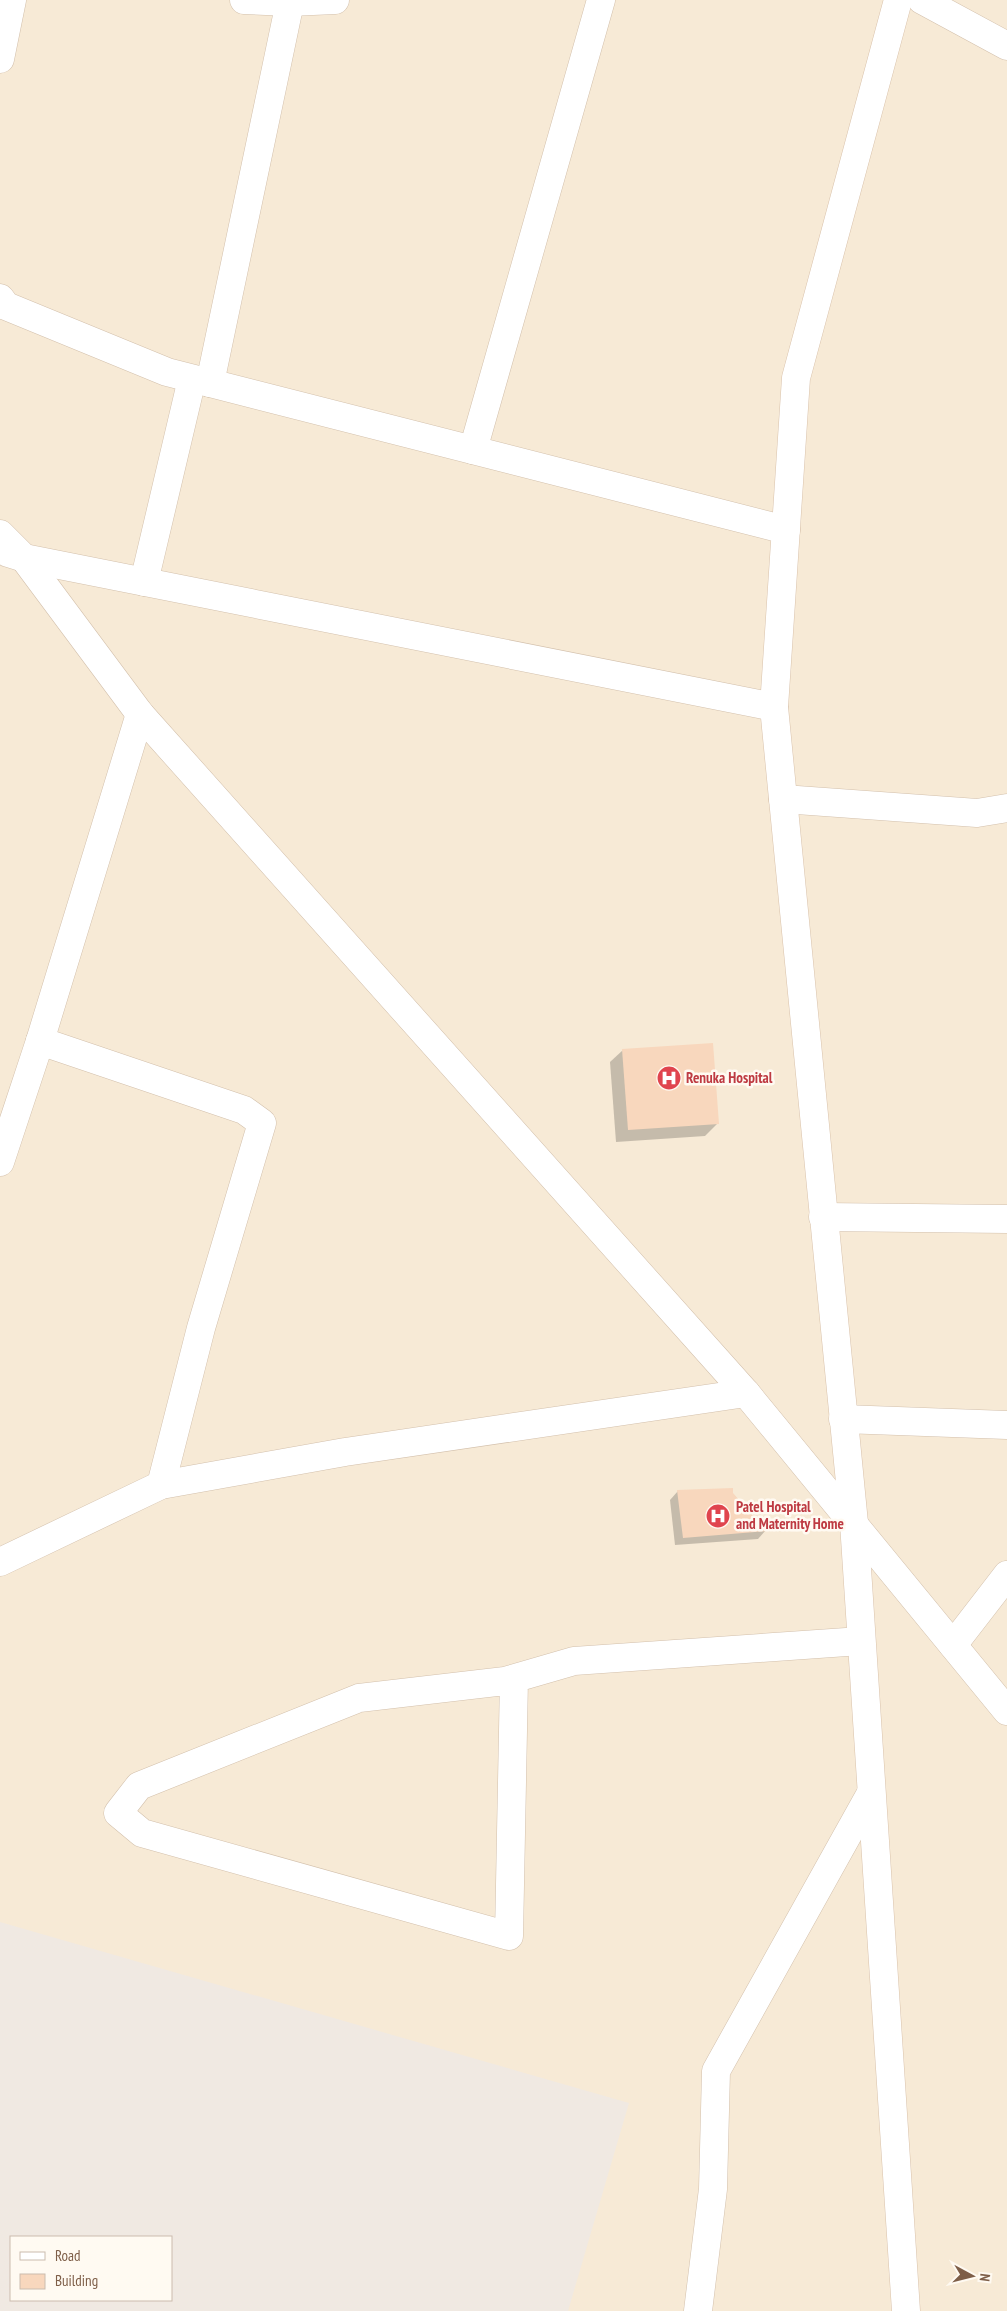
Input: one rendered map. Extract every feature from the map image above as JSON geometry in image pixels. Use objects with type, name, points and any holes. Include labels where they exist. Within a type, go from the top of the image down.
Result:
[{"type":"street","points":[[0,59],[12,0]]},
{"type":"street","points":[[244,0],[290,2],[335,0]]},
{"type":"street","points":[[473,450],[602,0]]},
{"type":"street","points":[[898,0],[796,378],[774,706],[854,1523],[906,2311]]},
{"type":"street","points":[[922,0],[1007,46]]},
{"type":"street","points":[[144,582],[201,381],[290,2]]},
{"type":"street","points":[[0,298],[6,306],[167,372],[786,530]]},
{"type":"street","points":[[0,534],[12,554],[140,714],[746,1393],[1007,1711]]},
{"type":"street","points":[[12,554],[144,582],[774,706]]},
{"type":"street","points":[[0,1162],[40,1040],[140,714]]},
{"type":"street","points":[[783,799],[977,813],[1007,806]]},
{"type":"street","points":[[40,1040],[244,1110],[262,1123],[201,1328],[161,1486]]},
{"type":"street","points":[[823,1217],[1007,1219]]},
{"type":"street","points":[[0,1562],[161,1486],[345,1452],[746,1393]]},
{"type":"street","points":[[843,1419],[1007,1425]]},
{"type":"street","points":[[953,1645],[1007,1575]]},
{"type":"street","points":[[514,1679],[508,1936],[142,1833],[118,1813],[139,1786],[359,1698],[514,1679],[574,1661],[862,1641]]},
{"type":"street","points":[[698,2311],[713,2189],[716,2071],[872,1793]]},
{"type":"shaded area","points":[[0,0],[1007,0],[1007,2311],[0,2311]]},
{"type":"shaded area","points":[[0,1922],[629,2103],[568,2311],[0,2311]]},
{"type":"building","points":[[713,1043],[719,1124],[628,1130],[622,1049]]},
{"type":"building","points":[[733,1488],[733,1493],[752,1515],[766,1517],[768,1531],[683,1538],[677,1490]]},
{"type":"place","name":"Renuka Hospital","points":[[669,1078]]},
{"type":"place","name":"Patel Hospital and Maternity Home","points":[[718,1516]]}]
